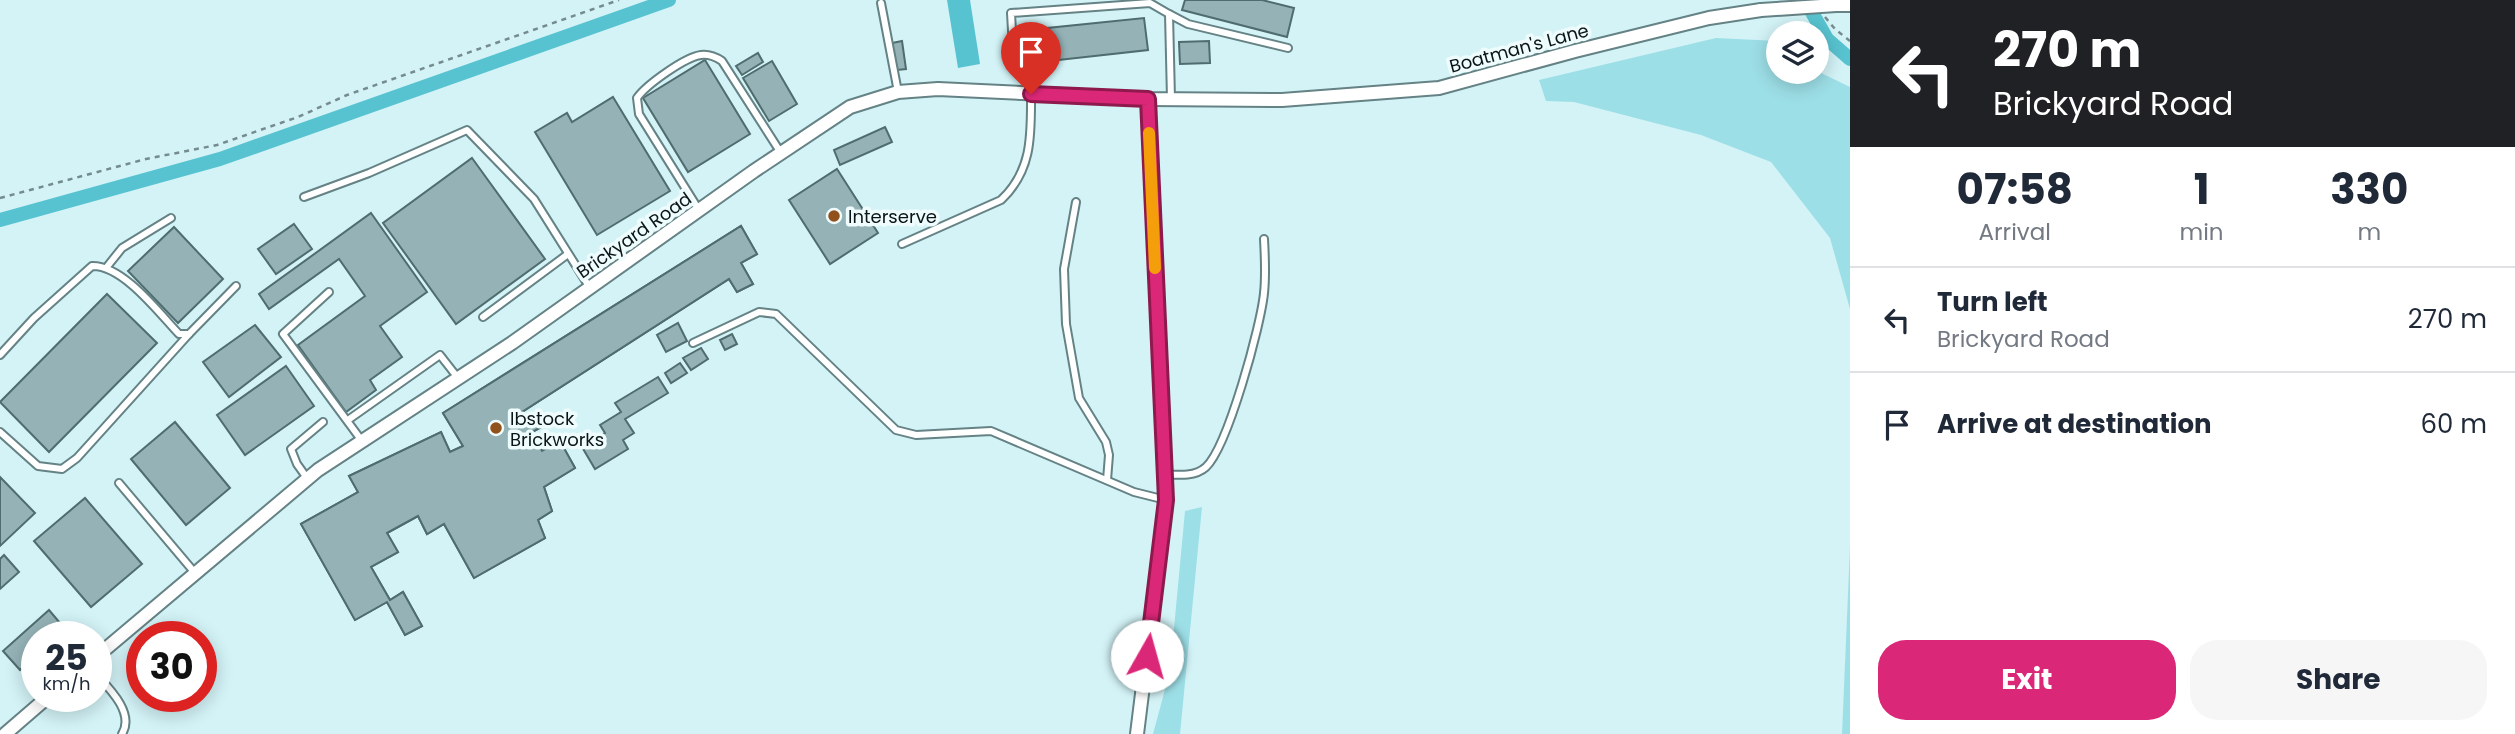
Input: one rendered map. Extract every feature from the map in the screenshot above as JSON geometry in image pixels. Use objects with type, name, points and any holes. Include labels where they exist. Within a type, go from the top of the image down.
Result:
[{"type":"street","name":"Boatman's Lane","points":[[1282,100],[1439,88],[1709,18],[1761,10],[1850,5]]},
{"type":"street","name":"Brickyard Road","points":[[112,643],[307,478],[458,379],[850,107],[898,92],[938,89],[1148,99],[1282,100]]},
{"type":"street","points":[[1137,734],[1166,500],[1148,99]]},
{"type":"street","points":[[5,734],[31,712]]},
{"type":"lane","points":[[881,3],[898,92]]},
{"type":"lane","points":[[1014,66],[1011,13],[1150,3],[1188,24],[1288,48]]},
{"type":"lane","points":[[1169,14],[1171,99]]},
{"type":"lane","points":[[699,210],[639,114],[637,98],[647,86],[691,58],[701,55],[722,61],[781,153]]},
{"type":"lane","points":[[902,244],[1001,200],[1013,190],[1025,169],[1031,142],[1031,94]]},
{"type":"lane","points":[[304,197],[369,173],[467,130],[534,200],[590,288]]},
{"type":"lane","points":[[1076,202],[1064,269],[1066,324],[1079,398],[1106,442],[1109,455],[1107,480]]},
{"type":"lane","points":[[106,268],[122,248],[171,218]]},
{"type":"lane","points":[[1164,474],[1197,473],[1207,466],[1226,428],[1242,385],[1260,316],[1266,270],[1264,239]]},
{"type":"lane","points":[[483,317],[568,254]]},
{"type":"lane","points":[[0,355],[34,318],[92,266],[120,274],[179,334],[189,334]]},
{"type":"lane","points":[[0,432],[38,466],[62,469],[77,458],[236,286]]},
{"type":"lane","points":[[329,292],[283,334],[362,440]]},
{"type":"lane","points":[[693,343],[759,312],[776,314],[897,430],[916,435],[991,431],[1135,492],[1166,500]]},
{"type":"lane","points":[[348,420],[440,355],[458,379]]},
{"type":"lane","points":[[307,478],[291,449],[323,422]]},
{"type":"lane","points":[[119,483],[195,573]]},
{"type":"lane","points":[[112,691],[124,714],[125,729],[122,734]]},
{"type":"path","points":[[0,198],[146,159],[217,145],[298,117],[347,95],[619,0]]},
{"type":"path","points":[[1822,9],[1826,19],[1850,41]]},
{"type":"shaded area","points":[[947,0],[970,0],[980,64],[958,68]]},
{"type":"shaded area","points":[[1716,38],[1766,40],[1766,84],[1829,84],[1829,77],[1850,87],[1850,309],[1830,238],[1771,162],[1701,135],[1574,102],[1546,101],[1539,80]]},
{"type":"shaded area","points":[[1202,507],[1180,734],[1153,734],[1170,671],[1185,511]]},
{"type":"shaded area","points":[[1850,547],[1850,734],[1842,734]]},
{"type":"building","points":[[1185,0],[1262,0],[1294,8],[1287,37],[1182,10]]},
{"type":"building","points":[[1144,18],[1148,50],[1032,63],[1028,30]]},
{"type":"building","points":[[902,41],[906,69],[897,70],[892,43]]},
{"type":"building","points":[[1209,41],[1210,63],[1180,64],[1179,42]]},
{"type":"building","points":[[758,53],[763,62],[742,75],[736,66]]},
{"type":"building","points":[[705,60],[750,134],[688,172],[643,98]]},
{"type":"building","points":[[772,61],[797,104],[769,121],[743,78]]},
{"type":"building","points":[[613,97],[670,191],[597,235],[535,132],[567,113],[572,122]]},
{"type":"building","name":"Interserve","points":[[885,127],[892,142],[840,165],[834,150]]},
{"type":"building","points":[[472,158],[545,259],[456,324],[383,223]]},
{"type":"building","name":"Interserve","points":[[837,169],[878,233],[830,264],[789,200]]},
{"type":"building","points":[[371,213],[427,292],[380,326],[402,357],[370,380],[376,390],[346,412],[298,345],[365,296],[339,259],[269,309],[259,294]]},
{"type":"building","points":[[294,224],[312,249],[276,274],[258,249]]},
{"type":"building","name":"Ibstock Brickworks","points":[[741,226],[757,254],[741,263],[753,284],[737,292],[729,279],[519,414],[525,420],[540,412],[547,424],[532,432],[542,451],[560,441],[575,468],[544,487],[552,511],[538,520],[545,538],[474,578],[444,524],[427,534],[418,516],[387,533],[398,552],[371,567],[390,600],[403,592],[422,626],[405,635],[387,602],[355,620],[301,524],[358,492],[349,476],[441,432],[450,452],[463,446],[443,413]]},
{"type":"building","name":"Ibstock Brickworks","points":[[741,226],[757,254],[741,263],[753,284],[737,292],[729,279],[519,414],[525,420],[540,412],[547,424],[532,432],[542,451],[560,441],[575,468],[544,487],[552,511],[538,520],[545,538],[474,578],[444,524],[427,534],[418,516],[387,533],[398,552],[371,567],[390,600],[403,592],[422,626],[405,635],[387,602],[355,620],[301,524],[358,492],[349,476],[441,432],[450,452],[463,446],[443,413]]},
{"type":"building","points":[[174,227],[223,279],[178,323],[128,271]]},
{"type":"building","points":[[107,294],[157,343],[49,452],[0,402]]},
{"type":"building","points":[[678,323],[687,341],[666,352],[657,335]]},
{"type":"building","points":[[255,325],[281,357],[229,397],[203,362]]},
{"type":"building","points":[[732,334],[737,344],[725,350],[720,340]]},
{"type":"building","points":[[701,348],[708,359],[691,370],[683,358]]},
{"type":"building","points":[[680,363],[687,373],[671,383],[665,373]]},
{"type":"building","points":[[286,366],[314,406],[245,455],[217,415]]},
{"type":"building","name":"Ibstock Brickworks","points":[[658,377],[668,393],[625,419],[634,433],[623,440],[628,449],[595,469],[582,447],[605,433],[600,425],[621,412],[615,403]]},
{"type":"building","points":[[175,422],[230,488],[186,525],[131,459]]},
{"type":"building","points":[[0,477],[35,513],[0,546]]},
{"type":"building","points":[[85,498],[142,564],[91,607],[34,541]]},
{"type":"building","points":[[4,555],[19,572],[0,589],[0,559]]},
{"type":"building","points":[[49,610],[58,621],[37,621]]},
{"type":"building","points":[[21,635],[21,669],[20,670],[3,651]]},
{"type":"waterway","points":[[0,220],[220,159],[669,0]]},
{"type":"waterway","points":[[1805,0],[1827,39],[1850,59]]},
{"type":"slow traffic","points":[[1149,133],[1155,268]]},
{"type":"place","name":"Interserve","points":[[834,216]]},
{"type":"place","name":"Ibstock Brickworks","points":[[496,428]]},
{"type":"route","points":[[1031,94],[1148,99],[1166,500],[1147,656]]}]
